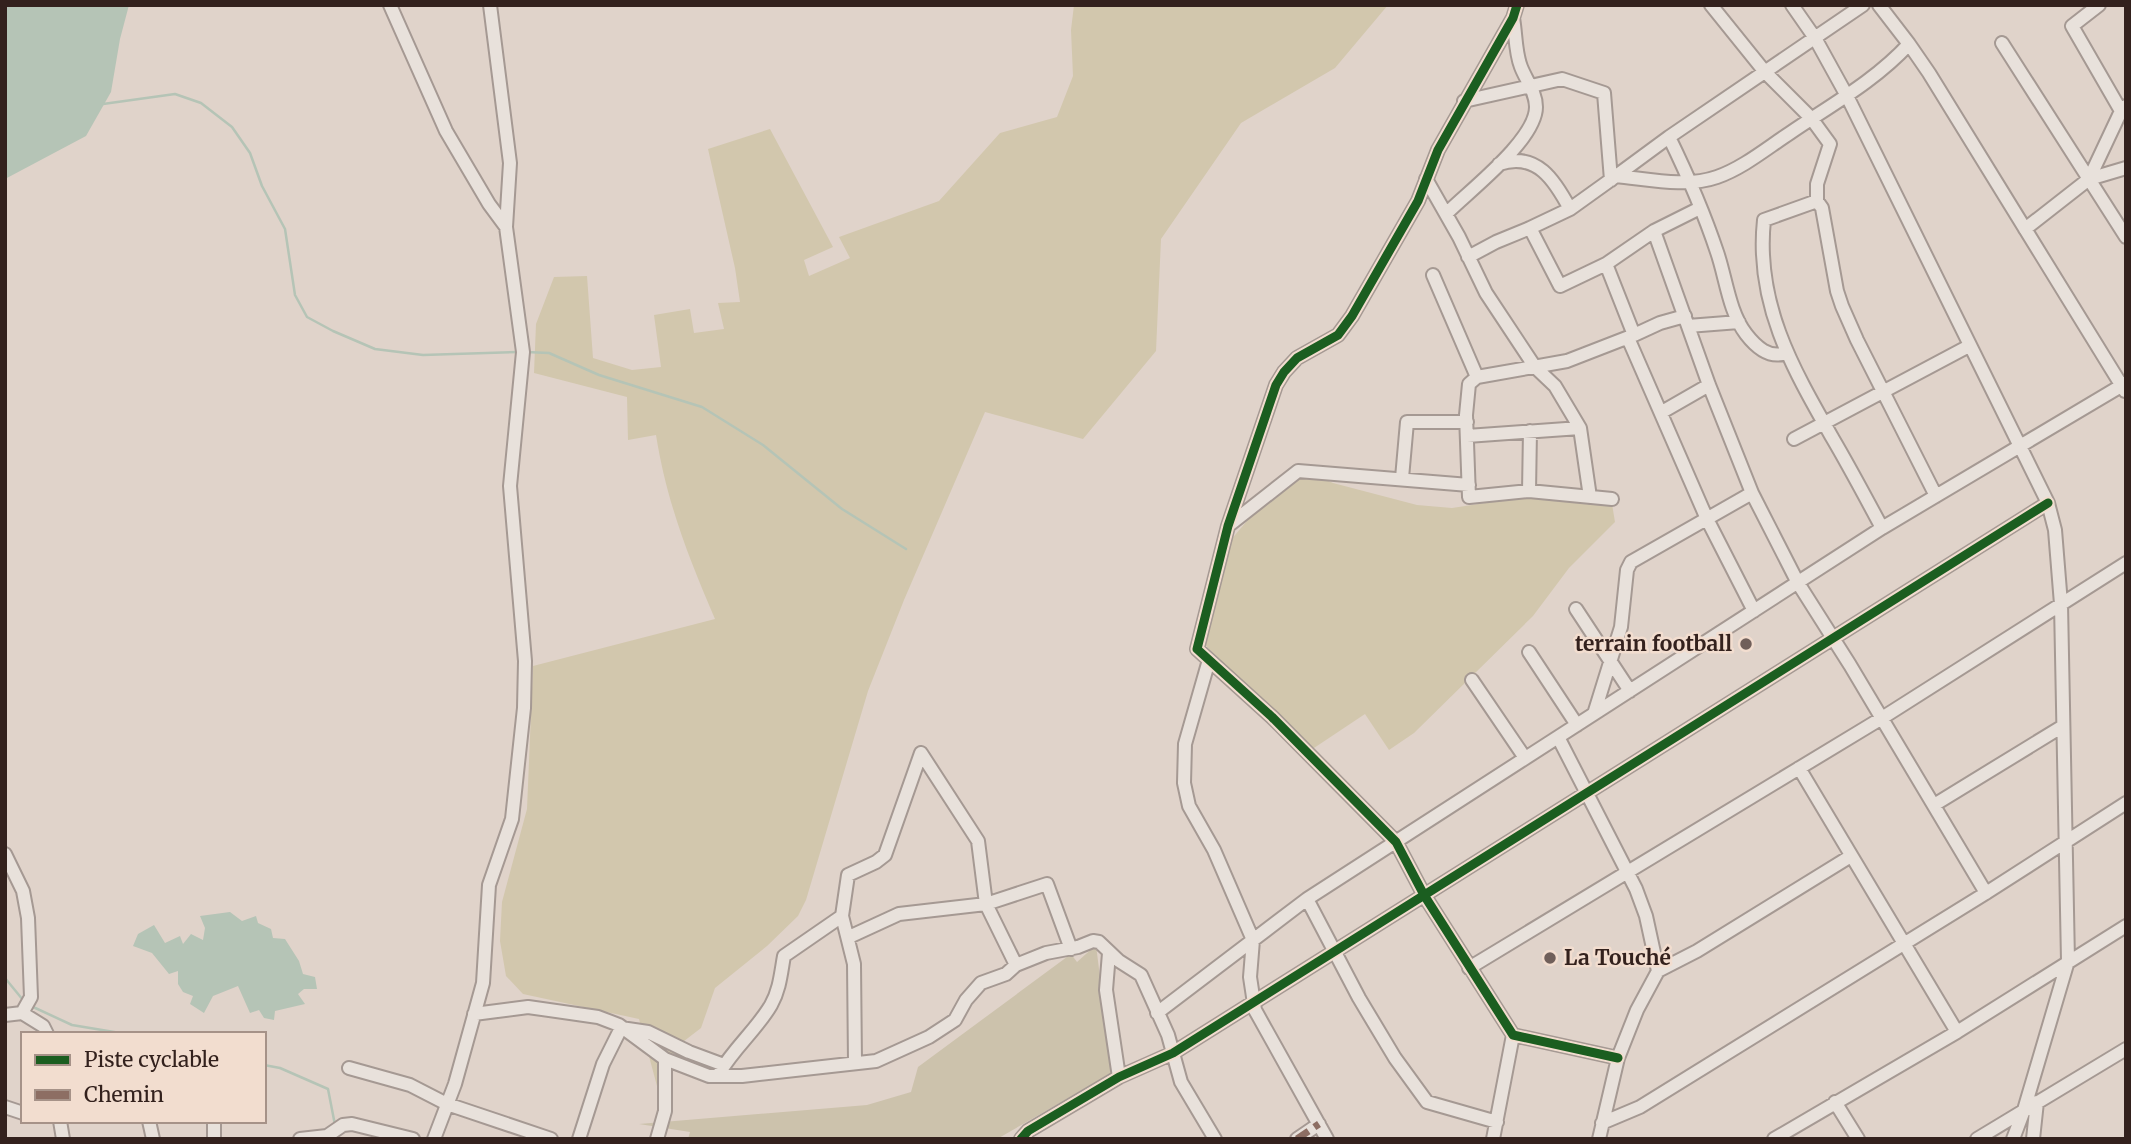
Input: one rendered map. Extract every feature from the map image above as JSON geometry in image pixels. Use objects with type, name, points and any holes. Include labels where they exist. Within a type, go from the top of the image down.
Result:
[{"type":"street","points":[[390,5],[446,131],[489,204],[506,227]]},
{"type":"street","points":[[435,1139],[483,984],[489,885],[512,819],[524,708],[524,661],[510,486],[523,352],[506,227],[510,163],[490,5]]},
{"type":"street","points":[[1493,1139],[1513,1035],[1423,895],[1396,842],[1272,717],[1197,649],[1228,526],[1276,385],[1297,358],[1338,335],[1404,227],[1418,201],[1438,150],[1513,18],[1517,5]]},
{"type":"street","points":[[1711,5],[1765,72],[1811,118],[1830,144],[1817,184],[1817,201],[1825,217],[1842,306],[1936,496]]},
{"type":"street","points":[[1792,5],[1815,38],[1847,96],[2048,503],[2054,530],[2061,604],[2068,961],[2013,1139]]},
{"type":"street","points":[[1468,257],[1570,209],[1669,137],[1863,5]]},
{"type":"street","points":[[1157,1013],[1307,899],[1882,528],[2019,445],[2124,387],[1909,44],[1879,5]]},
{"type":"street","points":[[2089,179],[2123,108],[2072,26],[2098,5]]},
{"type":"street","points":[[1447,213],[1499,164],[1532,127],[1536,109],[1531,86],[1518,56],[1513,18]]},
{"type":"street","points":[[2002,43],[2126,237]]},
{"type":"street","points":[[1614,178],[1690,182],[1717,178],[1847,96],[1891,63],[1909,44]]},
{"type":"street","points":[[1464,101],[1562,79],[1604,93],[1614,178]]},
{"type":"street","points":[[1669,137],[1717,251],[1739,322],[1746,334],[1764,351],[1772,355],[1786,353]]},
{"type":"street","points":[[1499,164],[1520,160],[1544,171],[1555,182],[1570,209]]},
{"type":"street","points":[[2025,229],[2089,179],[2126,168]]},
{"type":"street","points":[[1426,179],[1447,213],[1486,293],[1535,367],[1555,386],[1580,428],[1590,497]]},
{"type":"street","points":[[1817,201],[1764,220],[1763,266],[1777,329],[1786,353],[1882,528]]},
{"type":"street","points":[[1530,228],[1560,286],[1606,264],[1654,231],[1700,208]]},
{"type":"street","points":[[1654,231],[1709,386],[1752,493],[1798,583],[1986,893]]},
{"type":"street","points":[[1606,264],[1631,337],[1707,519],[1754,611]]},
{"type":"street","points":[[1433,275],[1477,377]]},
{"type":"street","points":[[1612,499],[1530,491],[1469,497],[1466,422],[1469,384],[1477,377],[1567,361],[1660,323],[1739,322]]},
{"type":"street","points":[[1794,439],[1969,346]]},
{"type":"street","points":[[1662,412],[1709,386]]},
{"type":"street","points":[[1402,478],[1407,422],[1466,422]]},
{"type":"street","points":[[1467,436],[1580,428]]},
{"type":"street","points":[[1530,431],[1530,491]]},
{"type":"street","points":[[1228,526],[1298,471],[1469,485]]},
{"type":"street","points":[[1594,714],[1621,627],[1629,565],[1752,493]]},
{"type":"street","points":[[1021,1139],[1028,1131],[1119,1077],[1173,1053],[2048,503]]},
{"type":"street","points":[[1469,968],[1882,718],[2126,563]]},
{"type":"street","points":[[1576,609],[1630,691]]},
{"type":"street","points":[[1530,652],[1577,725]]},
{"type":"street","points":[[1209,660],[1185,744],[1184,783],[1189,806],[1218,859],[1252,940],[1250,977],[1253,1003],[1327,1139]]},
{"type":"street","points":[[1472,680],[1525,758]]},
{"type":"street","points":[[1934,805],[2063,726]]},
{"type":"street","points":[[1558,737],[1628,870],[1643,905],[1658,971]]},
{"type":"street","points":[[855,1062],[854,964],[842,916],[848,875],[885,855],[921,753],[978,841],[986,904],[1016,965]]},
{"type":"street","points":[[1799,768],[1957,1032]]},
{"type":"street","points":[[1602,1123],[1640,1107],[2126,803]]},
{"type":"street","points":[[5,854],[23,891],[28,918],[31,997],[22,1013]]},
{"type":"street","points":[[1599,1139],[1618,1058],[1637,1010],[1658,971],[1697,951],[1851,856]]},
{"type":"street","points":[[849,937],[899,914],[986,904],[1047,884],[1071,948]]},
{"type":"street","points":[[1307,899],[1398,1063],[1427,1102],[1497,1122]]},
{"type":"street","points":[[717,1077],[773,1003],[783,972],[783,956],[842,916]]},
{"type":"street","points":[[1774,1139],[1957,1032],[2126,926]]},
{"type":"street","points":[[474,1014],[516,1007],[538,1007],[598,1017],[621,1028],[664,1059],[717,1077],[876,1061],[929,1037],[955,1020],[965,1000],[981,983],[1006,974],[1016,965],[1046,953],[1093,941],[1099,942],[1109,953],[1141,975],[1168,1034],[1187,1096],[1214,1139]]},
{"type":"street","points":[[1109,953],[1106,990],[1119,1077]]},
{"type":"street","points":[[5,1014],[22,1013],[43,1026],[46,1032]]},
{"type":"street","points":[[621,1028],[648,1032],[724,1065]]},
{"type":"street","points":[[579,1139],[603,1064],[621,1028]]},
{"type":"street","points":[[1513,1035],[1618,1058]]},
{"type":"street","points":[[1977,1139],[2126,1049]]},
{"type":"street","points":[[657,1139],[665,1111],[664,1059]]},
{"type":"street","points":[[349,1068],[410,1085],[447,1104],[551,1139]]},
{"type":"street","points":[[1835,1102],[1858,1139]]},
{"type":"street","points":[[2033,1139],[2038,1102]]},
{"type":"street","points":[[300,1139],[327,1136],[344,1125],[352,1124],[413,1139]]},
{"type":"street","points":[[1297,1139],[1319,1124]]},
{"type":"shaded area","points":[[5,5],[129,5],[111,92],[86,136],[5,179]]},
{"type":"shaded area","points":[[1074,5],[1388,5],[1335,68],[1241,123],[1161,239],[1156,351],[1083,439],[985,412],[868,691],[806,900],[798,916],[767,946],[715,988],[701,1028],[675,1048],[671,1070],[657,1086],[639,1019],[523,994],[506,976],[500,941],[502,902],[527,809],[533,666],[715,619],[680,529],[666,484],[656,435],[628,440],[627,397],[534,373],[536,324],[554,277],[587,276],[593,358],[632,370],[661,367],[654,315],[690,309],[694,333],[724,329],[718,303],[740,302],[708,149],[770,129],[833,247],[804,260],[809,276],[850,258],[839,237],[939,201],[1000,133],[1057,117],[1073,76],[1071,30]]},
{"type":"shaded area","points":[[1301,477],[1322,478],[1417,505],[1452,508],[1518,498],[1612,504],[1615,522],[1569,568],[1533,616],[1414,733],[1389,750],[1365,714],[1311,750],[1203,643],[1230,541],[1257,509],[1275,499]]},
{"type":"shaded area","points":[[230,912],[242,921],[256,916],[258,923],[271,929],[273,938],[285,939],[299,961],[303,974],[315,977],[317,989],[304,989],[298,994],[305,1004],[275,1011],[274,1020],[264,1018],[259,1010],[250,1013],[238,986],[213,996],[204,1013],[190,1004],[193,996],[183,992],[178,984],[178,971],[169,974],[152,953],[133,946],[138,934],[154,925],[165,943],[180,936],[183,944],[191,934],[203,940],[205,928],[200,916]]},
{"type":"shaded area","points":[[1096,945],[1112,1073],[997,1139],[688,1139],[690,1132],[639,1124],[867,1105],[911,1092],[918,1067],[1071,954],[1077,962]]},
{"type":"waterway","points":[[103,104],[175,94],[201,103],[232,127],[250,153],[262,186],[285,229],[295,295],[307,317],[375,349],[423,355],[519,352]]},
{"type":"waterway","points":[[526,352],[549,353],[599,375],[702,407],[763,445],[842,509],[906,549]]},
{"type":"waterway","points":[[5,978],[23,1000]]},
{"type":"waterway","points":[[31,1006],[72,1025],[114,1032]]},
{"type":"waterway","points":[[266,1065],[280,1068],[328,1089],[335,1125]]},
{"type":"marked path","points":[[1297,1139],[1319,1124]]},
{"type":"cycle path","points":[[1517,5],[1513,18],[1438,150],[1418,201],[1352,316],[1338,335],[1297,358],[1276,385],[1228,526],[1197,649],[1272,717],[1396,842],[1424,895],[1513,1035],[1618,1058]]},
{"type":"cycle path","points":[[1021,1139],[1028,1131],[1119,1077],[1173,1053],[2048,503]]},
{"type":"place","name":"terrain football","points":[[1746,644]]},
{"type":"place","name":"La Touché","points":[[1550,958]]}]
